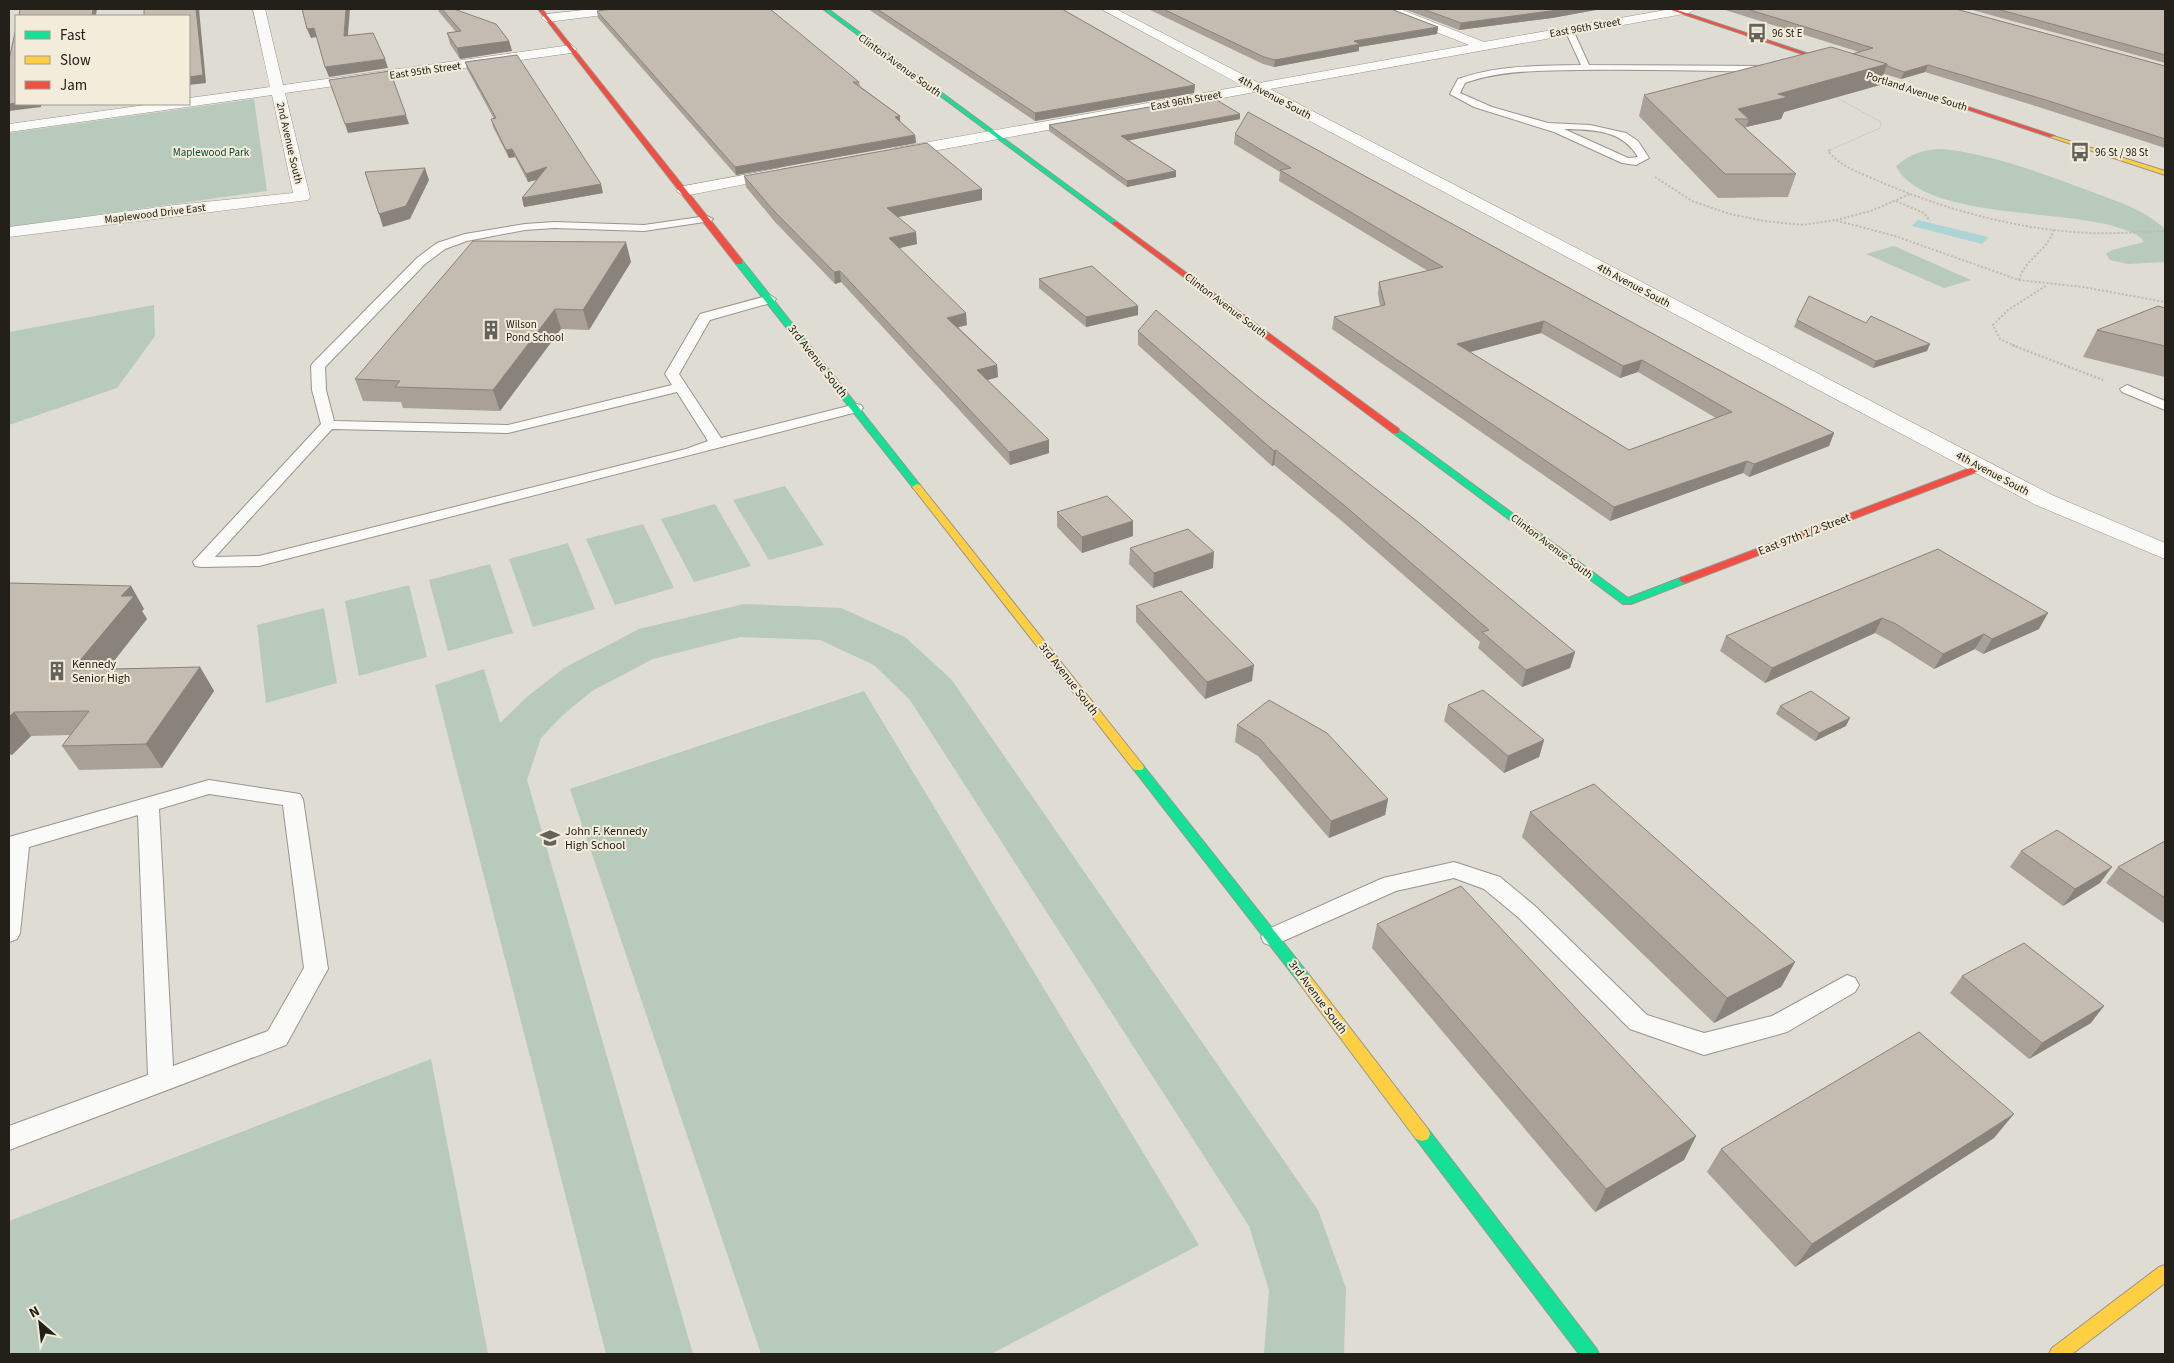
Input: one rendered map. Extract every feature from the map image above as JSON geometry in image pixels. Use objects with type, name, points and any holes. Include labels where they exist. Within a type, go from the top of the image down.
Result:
[{"type":"street","name":"2nd Avenue South","points":[[259,9],[302,197]]},
{"type":"street","points":[[544,14],[620,9]]},
{"type":"street","name":"Clinton Avenue South","points":[[825,9],[1627,602]]},
{"type":"street","name":"4th Avenue South","points":[[1107,9],[2044,500],[2165,552]]},
{"type":"street","points":[[1390,9],[1482,46]]},
{"type":"street","name":"East 96th Street","points":[[879,156],[1678,10]]},
{"type":"street","name":"Portland Avenue South","points":[[1678,10],[2165,173]]},
{"type":"street","name":"3rd Avenue South","points":[[544,14],[1272,937],[1590,1354]]},
{"type":"street","name":"East 95th Street","points":[[190,102],[571,48]]},
{"type":"street","points":[[9,128],[173,105]]},
{"type":"street","points":[[684,191],[791,171]]},
{"type":"street","name":"Maplewood Drive East","points":[[9,232],[175,210],[302,197]]},
{"type":"street","name":"East 97th 1/2 Street","points":[[1627,602],[1981,467]]},
{"type":"street","points":[[2058,1354],[2165,1273]]},
{"type":"lane","points":[[1569,30],[1586,67]]},
{"type":"lane","points":[[1806,66],[1831,62]]},
{"type":"lane","points":[[1548,126],[1571,126],[1610,132],[1629,138],[1644,158],[1636,162],[1614,156],[1548,126],[1496,112],[1469,102],[1455,94],[1461,81],[1478,74],[1509,70],[1586,67],[1783,69]]},
{"type":"lane","points":[[328,425],[319,390],[318,366],[421,261],[441,246],[466,238],[525,227],[554,225],[644,228],[707,219]]},
{"type":"lane","points":[[717,443],[672,374],[705,317],[770,299]]},
{"type":"lane","points":[[681,388],[508,429],[328,425],[201,562],[260,560],[681,455],[717,443],[856,408]]},
{"type":"lane","points":[[2127,390],[2165,406]]},
{"type":"lane","points":[[9,933],[14,843],[209,787],[294,799],[316,968],[277,1038],[9,1138]]},
{"type":"lane","points":[[148,805],[161,1081]]},
{"type":"lane","points":[[1272,937],[1391,884],[1454,870],[1492,883],[1506,894],[1527,912],[1639,1022],[1704,1044],[1778,1026],[1848,985]]},
{"type":"path","points":[[1831,95],[1880,122],[1880,128],[1863,137],[1836,145],[1828,151],[1835,160],[1851,169],[1910,194],[1968,212],[2054,229],[2089,233],[2165,231]]},
{"type":"path","points":[[1636,162],[1670,188],[1692,201],[1730,214],[1764,221],[1803,224],[1835,220],[1871,211],[1910,194]]},
{"type":"path","points":[[1896,200],[1924,213],[1930,221]]},
{"type":"path","points":[[1835,220],[1895,236],[2019,280],[2048,285],[2083,287],[2165,302]]},
{"type":"path","points":[[2019,280],[2020,270],[2030,257],[2047,244],[2053,236],[2054,229]]},
{"type":"path","points":[[2048,285],[2008,310],[1993,325],[2000,339],[2026,352],[2067,365],[2127,390]]},
{"type":"green space","name":"Maplewood Park","points":[[254,99],[267,191],[9,227],[9,133]]},
{"type":"green space","points":[[1943,149],[1980,155],[2016,165],[2128,206],[2148,216],[2165,229],[2165,262],[2128,264],[2110,260],[2106,254],[2112,250],[2144,242],[2138,236],[2125,230],[2101,223],[2071,218],[1966,205],[1936,196],[1911,184],[1896,166],[1918,153]]},
{"type":"green space","points":[[1894,246],[1971,280],[1944,288],[1866,254]]},
{"type":"green space","points":[[154,305],[155,336],[117,388],[9,425],[9,332]]},
{"type":"green space","points":[[785,486],[824,545],[769,560],[733,500]]},
{"type":"green space","points":[[715,504],[751,566],[694,582],[661,519]]},
{"type":"green space","points":[[643,524],[674,588],[615,605],[586,539]]},
{"type":"green space","points":[[568,543],[595,609],[533,627],[509,559]]},
{"type":"green space","points":[[490,564],[513,633],[448,651],[429,580]]},
{"type":"green space","points":[[409,585],[427,657],[359,676],[345,601]]},
{"type":"green space","points":[[744,604],[841,608],[905,637],[951,679],[1318,1210],[1346,1288],[1344,1354],[1264,1354],[1269,1290],[1249,1226],[910,700],[874,665],[820,640],[740,637],[653,659],[592,691],[563,715],[541,738],[527,780],[693,1354],[606,1354],[435,685],[484,669],[500,723],[528,696],[564,668],[639,629]]},
{"type":"green space","points":[[324,608],[337,683],[266,703],[257,625]]},
{"type":"green space","points":[[864,691],[1199,1245],[991,1354],[761,1354],[570,789]]},
{"type":"green space","points":[[431,1059],[488,1354],[9,1354],[9,1221]]},
{"type":"water","points":[[1918,220],[1988,237],[1982,244],[1912,226]]},
{"type":"building","points":[[20,9],[93,9],[92,15],[19,15]]},
{"type":"building","points":[[144,9],[196,9],[203,75],[190,77],[190,15],[144,15]]},
{"type":"building","points":[[302,9],[346,9],[344,36],[373,33],[385,59],[325,67],[314,28],[307,29]]},
{"type":"building","points":[[442,9],[454,9],[496,24],[509,41],[457,48],[447,33],[461,31]]},
{"type":"building","points":[[614,9],[770,9],[859,82],[853,82],[900,116],[895,117],[915,135],[735,167],[597,11]]},
{"type":"building","points":[[877,9],[1062,9],[1195,85],[1035,113]]},
{"type":"building","points":[[1163,9],[1391,9],[1438,27],[1354,41],[1360,44],[1275,60],[1264,57]]},
{"type":"building","points":[[1423,9],[1565,9],[1461,23]]},
{"type":"building","points":[[1747,9],[1956,9],[2165,66],[2165,139],[2049,101],[1928,65],[1904,72],[1887,66],[1887,64],[1852,54],[1873,48]]},
{"type":"building","points":[[1997,9],[2165,9],[2165,55]]},
{"type":"building","points":[[15,33],[15,103],[9,104],[9,60]]},
{"type":"building","points":[[1831,47],[1887,64],[1778,94],[1788,97],[1738,109],[1749,119],[1735,119],[1796,174],[1725,174],[1644,95]]},
{"type":"building","points":[[517,55],[601,184],[522,198],[547,167],[526,174],[512,149],[506,150],[491,119],[496,118],[465,62]]},
{"type":"building","points":[[390,71],[406,115],[345,124],[329,80]]},
{"type":"building","points":[[1210,96],[1240,114],[1121,136],[1176,171],[1127,181],[1049,125]]},
{"type":"building","points":[[1248,112],[1834,433],[1754,464],[1747,461],[1614,507],[1334,317],[1385,305],[1379,282],[1443,267],[1280,170],[1291,168],[1235,134]],"holes":[[[1544,321],[1623,366],[1642,360],[1732,412],[1629,450],[1457,344]]]},
{"type":"building","points":[[927,143],[982,189],[887,208],[916,232],[889,238],[966,313],[947,318],[997,365],[977,370],[1049,440],[1009,452],[840,271],[834,272],[774,211],[744,176]]},
{"type":"building","points":[[425,168],[406,206],[379,214],[365,172]]},
{"type":"building","name":"Wilson Pond School","points":[[473,241],[626,242],[583,310],[555,309],[493,390],[395,387],[400,381],[355,379]]},
{"type":"building","points":[[1092,266],[1138,306],[1086,317],[1039,279]]},
{"type":"building","points":[[1809,296],[1866,323],[1871,316],[1930,344],[1876,361],[1797,320]]},
{"type":"building","points":[[2158,306],[2165,308],[2165,346],[2097,330]]},
{"type":"building","points":[[1156,310],[1255,394],[1418,522],[1575,652],[1526,670],[1482,632],[1489,630],[1345,506],[1276,450],[1274,451],[1138,331]]},
{"type":"building","points":[[1107,496],[1133,521],[1082,537],[1057,512]]},
{"type":"building","points":[[1188,529],[1214,552],[1154,573],[1130,548]]},
{"type":"building","points":[[1938,549],[2048,613],[1992,639],[1984,634],[1943,654],[1896,624],[1882,618],[1772,668],[1726,636]]},
{"type":"building","points":[[9,583],[131,586],[121,596],[134,596],[72,670],[200,667],[146,744],[62,746],[89,711],[14,712],[9,717]]},
{"type":"building","points":[[1181,591],[1254,665],[1207,682],[1136,606]]},
{"type":"building","points":[[1483,690],[1544,740],[1508,756],[1448,705]]},
{"type":"building","points":[[1811,691],[1850,718],[1819,733],[1780,706]]},
{"type":"building","points":[[1269,700],[1327,733],[1388,799],[1331,821],[1260,739],[1237,725]]},
{"type":"building","points":[[1594,784],[1795,962],[1727,998],[1530,812]]},
{"type":"building","points":[[2057,830],[2112,867],[2075,889],[2021,851]]},
{"type":"building","points":[[2165,841],[2165,898],[2118,867]]},
{"type":"building","points":[[1461,886],[1696,1136],[1606,1189],[1377,924]]},
{"type":"building","points":[[2024,943],[2104,1006],[2042,1043],[1962,976]]},
{"type":"building","points":[[1919,1032],[2014,1114],[1812,1244],[1721,1149]]},
{"type":"traffic: fast","points":[[825,9],[1115,223]]},
{"type":"traffic: fast","points":[[739,262],[917,487]]},
{"type":"traffic: fast","points":[[1396,431],[1627,602],[1684,580]]},
{"type":"traffic: fast","points":[[1138,767],[1305,980]]},
{"type":"traffic: fast","points":[[1422,1134],[1590,1354]]},
{"type":"traffic: slow","points":[[2052,136],[2165,173]]},
{"type":"traffic: slow","points":[[917,487],[1138,767]]},
{"type":"traffic: slow","points":[[1305,980],[1422,1134]]},
{"type":"traffic: slow","points":[[2058,1354],[2165,1273]]},
{"type":"traffic: jam","points":[[540,9],[739,262]]},
{"type":"traffic: jam","points":[[1670,9],[2052,136]]},
{"type":"traffic: jam","points":[[1115,223],[1396,431]]},
{"type":"traffic: jam","points":[[1684,580],[1981,467]]},
{"type":"place","name":"96 St E","points":[[1757,33]]},
{"type":"place","name":"96 St / 98 St","points":[[2080,152]]},
{"type":"place","name":"Wilson Pond School","points":[[491,330]]},
{"type":"place","name":"Kennedy Senior High","points":[[57,671]]},
{"type":"place","name":"John F. Kennedy High School","points":[[550,838]]}]
